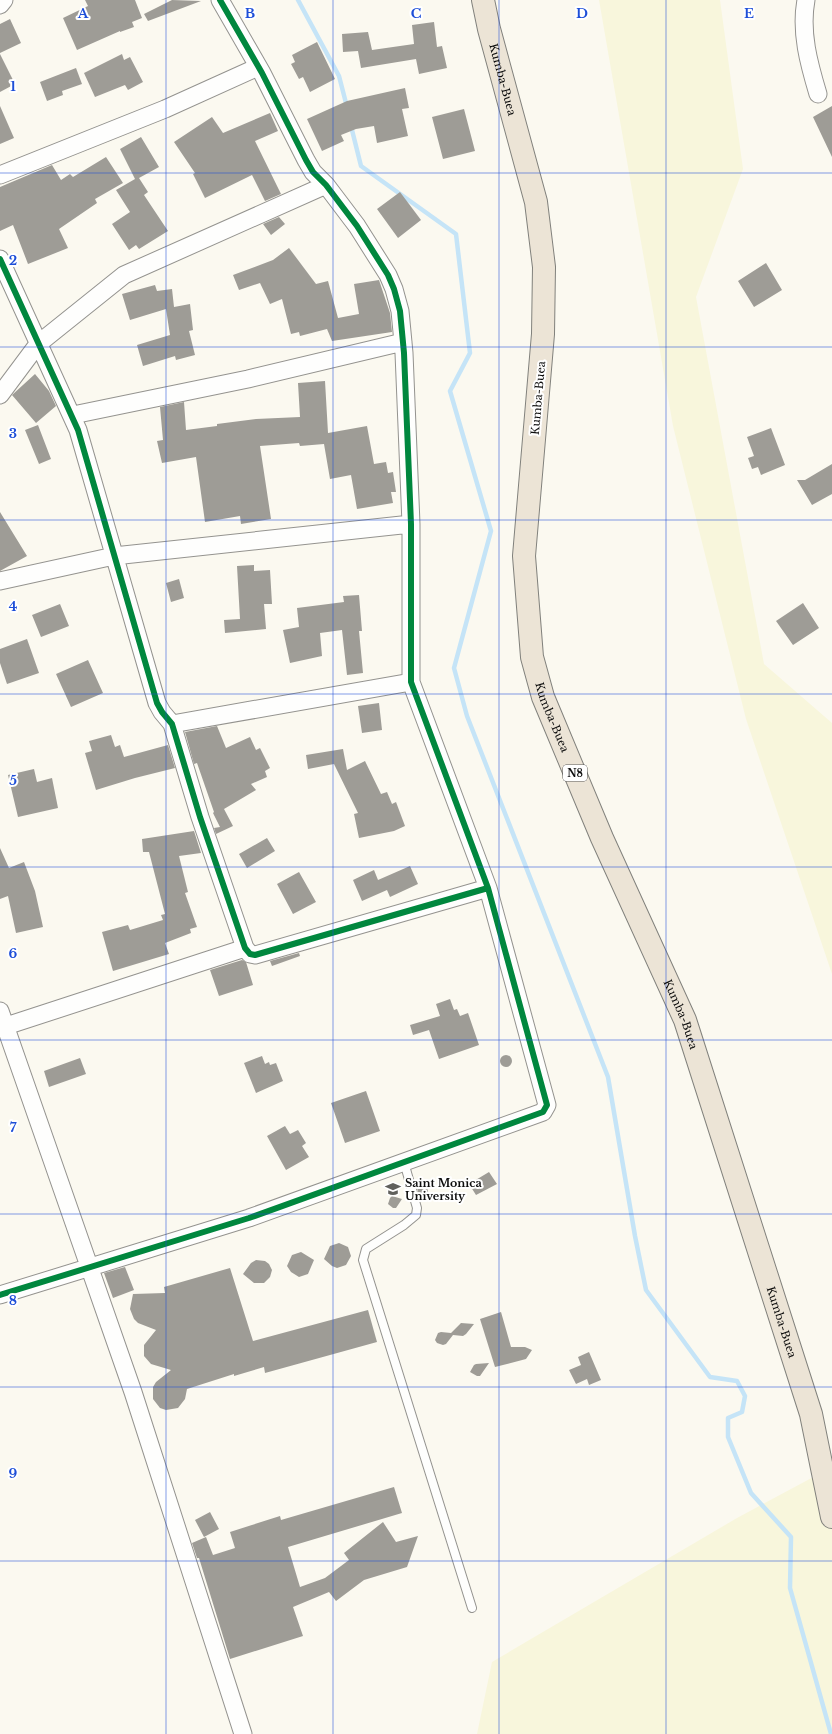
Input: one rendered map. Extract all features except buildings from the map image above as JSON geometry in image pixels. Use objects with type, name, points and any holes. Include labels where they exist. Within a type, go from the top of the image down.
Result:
[{"type":"highway","name":"Kumba-Buea","points":[[483,0],[489,29],[536,202],[544,267],[543,334],[524,556],[532,657],[542,697],[602,838],[685,1020],[811,1414],[832,1517]]},
{"type":"street","points":[[0,5],[4,0]]},
{"type":"street","points":[[0,1295],[249,1218],[543,1112],[547,1104],[488,888],[411,682],[411,524],[403,342],[400,311],[394,289],[388,275],[357,226],[326,185],[313,172],[258,67],[220,0]]},
{"type":"street","points":[[806,0],[804,23],[806,52],[818,94]]},
{"type":"street","points":[[0,175],[165,108],[258,67]]},
{"type":"street","points":[[0,395],[38,344],[124,275],[326,185]]},
{"type":"street","points":[[0,259],[38,344],[73,416],[157,703],[172,724],[200,817],[245,948],[250,954],[255,955],[488,888]]},
{"type":"street","points":[[73,416],[248,379],[403,342]]},
{"type":"street","points":[[0,581],[114,556],[411,524]]},
{"type":"street","points":[[172,724],[411,682]]},
{"type":"street","points":[[243,1734],[133,1392],[3,1019],[245,948]]},
{"type":"lane","points":[[404,1162],[417,1208],[416,1215],[404,1225],[366,1249],[362,1260],[472,1608]]},
{"type":"shaded area","points":[[599,0],[720,0],[743,169],[696,297],[764,664],[832,723],[832,974],[746,719],[673,426]]},
{"type":"shaded area","points":[[832,1467],[832,1734],[477,1734],[492,1662],[737,1518]]},
{"type":"waterway","points":[[298,0],[339,76],[347,107]]},
{"type":"waterway","points":[[351,126],[361,166],[456,234],[470,353],[450,391],[491,531],[454,668],[467,716],[608,1077],[635,1236],[646,1290],[710,1377],[737,1381],[745,1396],[742,1412],[728,1418],[728,1437],[751,1493],[791,1537],[790,1588],[831,1734]]},
{"type":"cycle path","points":[[0,1295],[249,1218],[543,1112],[547,1105],[488,888],[411,682],[411,524],[404,353],[400,311],[394,289],[388,275],[357,226],[326,185],[313,172],[262,73],[220,0]]},
{"type":"cycle path","points":[[0,259],[78,430],[157,703],[172,724],[200,817],[245,948],[250,954],[255,955],[488,888]]},
{"type":"place","name":"Saint Monica University","points":[[393,1189]]}]
